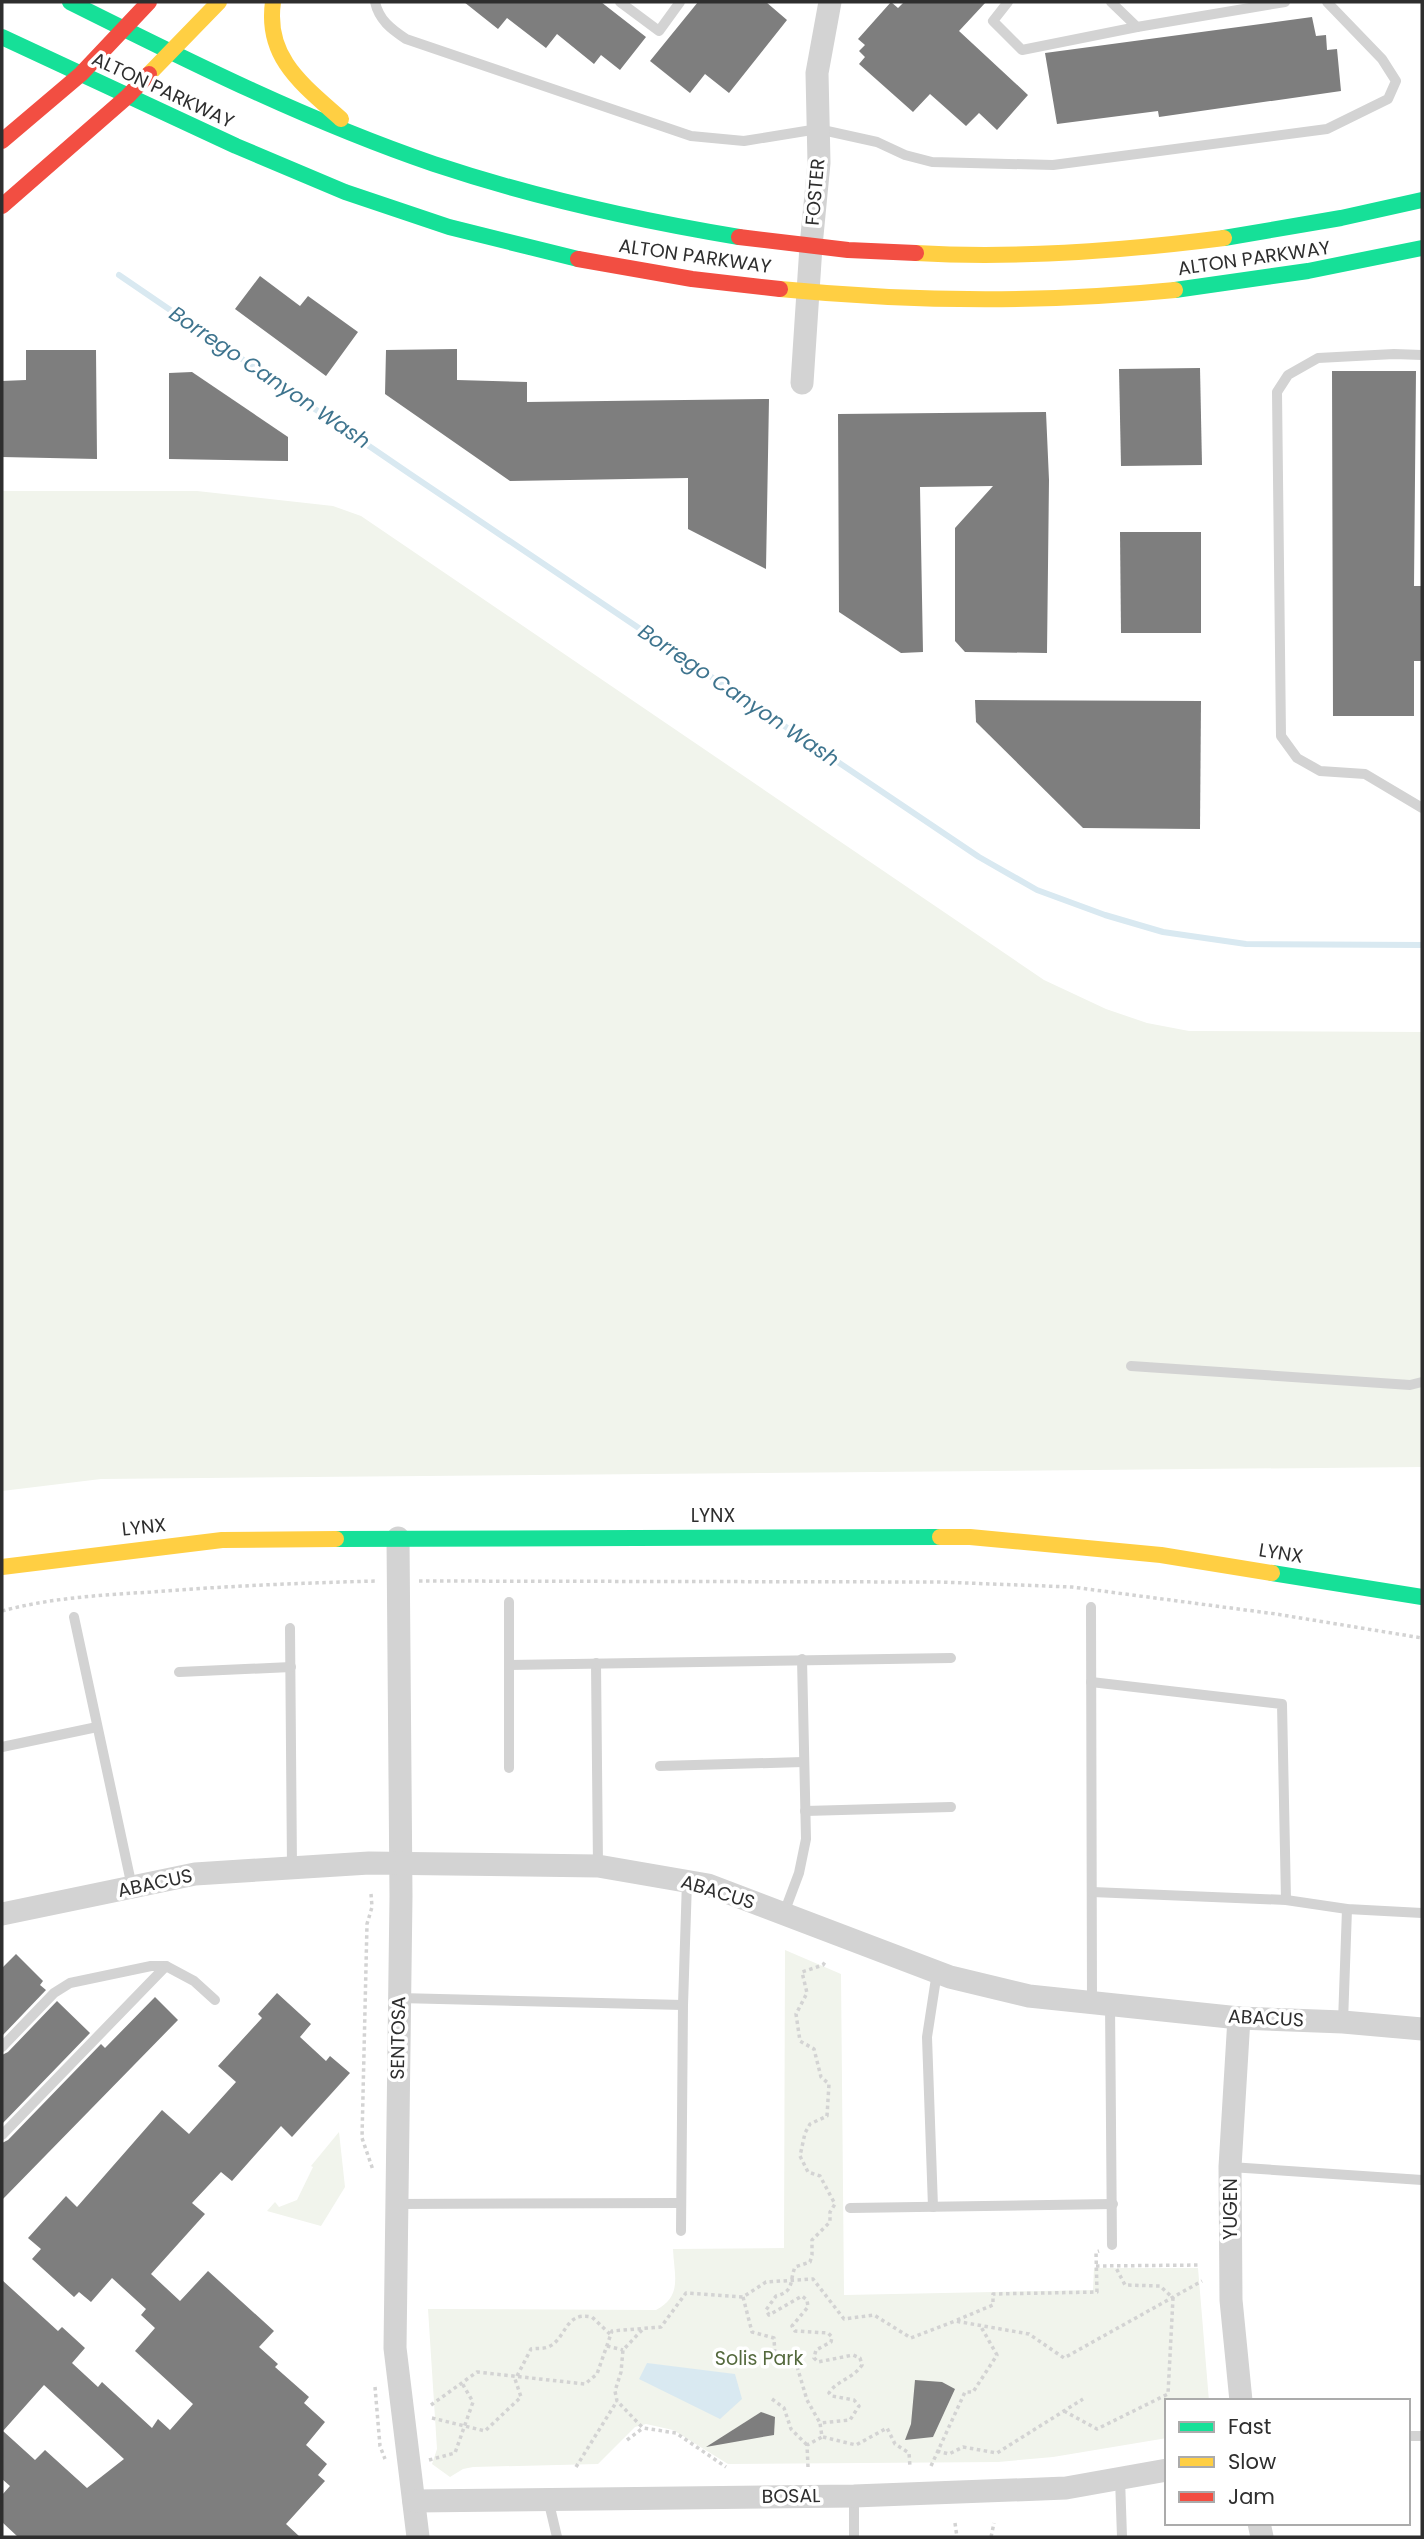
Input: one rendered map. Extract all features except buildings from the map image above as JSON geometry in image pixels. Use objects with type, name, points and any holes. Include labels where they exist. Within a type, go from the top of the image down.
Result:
[{"type":"main road","name":"ALTON PARKWAY","points":[[70,2],[283,104],[413,156],[565,200],[698,230],[811,246],[965,255],[1139,249],[1289,229],[1422,200]]},
{"type":"main road","points":[[2,141],[81,75],[149,2]]},
{"type":"main road","points":[[2,206],[128,96],[219,2]]},
{"type":"main road","points":[[273,2],[270,33],[285,65],[356,134]]},
{"type":"main road","name":"ALTON PARKWAY","points":[[2,37],[239,148],[402,213],[566,258],[713,282],[959,301],[1094,298],[1254,281],[1353,264],[1422,248]]},
{"type":"main road","name":"LYNX","points":[[2,1567],[222,1540],[970,1537],[1161,1555],[1422,1597]]},
{"type":"street","name":"FOSTER","points":[[802,383],[807,291],[819,163],[817,73],[830,2]]},
{"type":"street","name":"SENTOSA","points":[[398,1538],[400,1863],[395,2348],[418,2537]]},
{"type":"street","name":"ABACUS","points":[[2,1914],[195,1874],[400,1863],[598,1866],[708,1885],[950,1977],[1030,1996],[1239,2018],[1343,2022],[1422,2029]]},
{"type":"street","name":"YUGEN","points":[[1239,2018],[1230,2167],[1231,2300],[1241,2399]]},
{"type":"street","name":"BOSAL","points":[[414,2501],[854,2496],[1066,2488],[1165,2470]]},
{"type":"lane","points":[[376,2],[381,18],[406,39],[691,136],[744,141],[818,129],[877,142],[905,155],[932,162],[1053,165],[1327,129],[1388,99],[1396,81],[1382,58],[1327,2]]},
{"type":"lane","points":[[620,2],[659,31],[680,2]]},
{"type":"lane","points":[[1008,2],[993,21],[1022,50],[1285,2]]},
{"type":"lane","points":[[1111,2],[1137,27]]},
{"type":"lane","points":[[1422,355],[1318,358],[1288,375],[1277,392],[1281,736],[1297,758],[1320,771],[1365,774],[1422,808]]},
{"type":"lane","points":[[1131,1366],[1410,1385],[1422,1382]]},
{"type":"lane","points":[[509,1602],[509,1768]]},
{"type":"lane","points":[[1091,1607],[1092,1892],[1113,2204],[1112,2245]]},
{"type":"lane","points":[[74,1617],[132,1887]]},
{"type":"lane","points":[[290,1628],[292,1868]]},
{"type":"lane","points":[[509,1665],[951,1658]]},
{"type":"lane","points":[[784,1913],[799,1873],[806,1839],[802,1660]]},
{"type":"lane","points":[[596,1663],[598,1866]]},
{"type":"lane","points":[[179,1672],[291,1667]]},
{"type":"lane","points":[[1091,1682],[1282,1704],[1286,1900]]},
{"type":"lane","points":[[2,1747],[97,1727]]},
{"type":"lane","points":[[660,1766],[803,1762]]},
{"type":"lane","points":[[805,1811],[951,1807]]},
{"type":"lane","points":[[681,2231],[687,1881]]},
{"type":"lane","points":[[1092,1892],[1286,1900],[1348,1909],[1422,1913]]},
{"type":"lane","points":[[1343,2022],[1348,1909]]},
{"type":"lane","points":[[2,2047],[54,1993],[70,1983],[151,1966],[166,1966],[194,1981],[215,2000]]},
{"type":"lane","points":[[2,2136],[166,1966]]},
{"type":"lane","points":[[933,2207],[927,2037],[937,1972]]},
{"type":"lane","points":[[399,1998],[683,2005]]},
{"type":"lane","points":[[1230,2167],[1422,2180]]},
{"type":"lane","points":[[396,2204],[681,2203]]},
{"type":"lane","points":[[850,2208],[1113,2204]]},
{"type":"lane","points":[[1120,2478],[1122,2537]]},
{"type":"lane","points":[[854,2496],[854,2537]]},
{"type":"lane","points":[[547,2499],[557,2537]]},
{"type":"path","points":[[433,1580],[939,1582],[1073,1587],[1276,1614],[1422,1638]]},
{"type":"path","points":[[2,1611],[25,1604],[113,1594],[257,1584],[371,1581]]},
{"type":"path","points":[[371,1894],[372,1907],[367,1924],[362,2138],[373,2167],[373,2180]]},
{"type":"path","points":[[820,2423],[850,2420],[856,2414],[859,2406],[854,2400],[829,2393],[831,2389],[856,2374],[862,2365],[860,2358],[853,2355],[818,2362],[814,2358],[816,2350],[831,2342],[832,2337],[828,2333],[795,2332],[792,2326],[808,2307],[807,2300],[802,2296],[769,2315],[766,2310],[776,2296],[786,2293],[795,2267],[810,2262],[811,2240],[830,2222],[830,2212],[835,2204],[820,2176],[808,2172],[800,2156],[805,2133],[810,2124],[827,2116],[830,2099],[829,2084],[821,2077],[814,2049],[800,2040],[796,2014],[807,1993],[802,1972],[825,1962]]},
{"type":"path","points":[[431,2405],[477,2372],[585,2384],[597,2374],[612,2331],[661,2327],[686,2293],[743,2297],[766,2281],[813,2279],[844,2319],[874,2315],[911,2339],[993,2305],[993,2294],[1097,2292],[1096,2252],[1112,2245]]},
{"type":"path","points":[[1096,2266],[1201,2265]]},
{"type":"path","points":[[1064,2411],[1097,2429],[1168,2394],[1172,2298],[1160,2286],[1125,2285],[1115,2266]]},
{"type":"path","points":[[955,2321],[1029,2334],[1064,2358],[1202,2281]]},
{"type":"path","points":[[743,2297],[752,2332],[774,2339],[775,2356],[788,2355],[796,2363],[807,2400],[820,2423],[822,2437]]},
{"type":"path","points":[[432,2418],[485,2431],[521,2398],[515,2376],[531,2349],[553,2344],[572,2320],[578,2317],[592,2317],[611,2334]]},
{"type":"path","points":[[931,2466],[965,2392],[973,2392],[997,2355],[980,2325]]},
{"type":"path","points":[[643,2329],[623,2350],[621,2372],[615,2391],[617,2401],[643,2428],[676,2433],[726,2467]]},
{"type":"path","points":[[607,2346],[623,2350]]},
{"type":"path","points":[[375,2381],[380,2446],[386,2468]]},
{"type":"path","points":[[425,2462],[455,2453],[473,2402],[462,2383]]},
{"type":"path","points":[[772,2399],[783,2408],[791,2429],[807,2445],[808,2467]]},
{"type":"path","points":[[937,2451],[949,2454],[963,2447],[997,2453],[1083,2399]]},
{"type":"path","points":[[576,2467],[617,2401]]},
{"type":"path","points":[[627,2440],[643,2428]]},
{"type":"path","points":[[807,2445],[822,2437],[856,2445],[887,2428],[895,2444],[909,2453],[910,2467]]},
{"type":"path","points":[[955,2523],[957,2537]]},
{"type":"path","points":[[991,2537],[994,2523]]},
{"type":"green space","points":[[2,491],[197,491],[333,506],[361,516],[1044,980],[1106,1009],[1147,1023],[1189,1031],[1422,1032],[1422,1467],[101,1479],[2,1491]]},
{"type":"green space","name":"Solis Park","points":[[785,1950],[841,1974],[844,2295],[1093,2290],[1094,2268],[1198,2268],[1209,2399],[1165,2399],[1165,2438],[1053,2457],[998,2462],[728,2464],[673,2430],[646,2424],[635,2427],[598,2464],[473,2467],[463,2469],[450,2477],[432,2464],[437,2449],[428,2309],[656,2310],[665,2304],[674,2291],[673,2249],[784,2248]]},
{"type":"green space","points":[[339,2132],[345,2187],[321,2226],[267,2211],[275,2202],[279,2207],[297,2200],[313,2167],[311,2166]]},
{"type":"shaded area","points":[[647,2363],[735,2374],[742,2399],[720,2419],[639,2379]]},
{"type":"waterway","name":"Borrego Canyon Wash","points":[[119,275],[979,857],[1037,890],[1105,915],[1163,932],[1246,944],[1422,945]]},
{"type":"traffic: fast","points":[[70,2],[295,109],[434,164],[585,206],[739,237]]},
{"type":"traffic: fast","points":[[2,37],[236,146],[345,192],[449,227],[578,259]]},
{"type":"traffic: fast","points":[[1224,238],[1341,218],[1422,200]]},
{"type":"traffic: fast","points":[[1175,290],[1308,271],[1422,248]]},
{"type":"traffic: fast","points":[[336,1539],[940,1537]]},
{"type":"traffic: fast","points":[[1272,1573],[1422,1597]]},
{"type":"traffic: slow","points":[[149,74],[219,2]]},
{"type":"traffic: slow","points":[[273,2],[272,22],[281,55],[301,82],[341,119]]},
{"type":"traffic: slow","points":[[916,253],[1070,253],[1224,238]]},
{"type":"traffic: slow","points":[[780,289],[978,299],[1076,297],[1175,290]]},
{"type":"traffic: slow","points":[[940,1537],[970,1537],[1161,1555],[1272,1573]]},
{"type":"traffic: slow","points":[[2,1567],[222,1540],[336,1539]]},
{"type":"traffic: jam","points":[[2,141],[81,74],[149,2]]},
{"type":"traffic: jam","points":[[2,206],[128,96],[149,74]]},
{"type":"traffic: jam","points":[[739,237],[848,250],[916,253]]},
{"type":"traffic: jam","points":[[578,259],[692,279],[780,289]]}]
